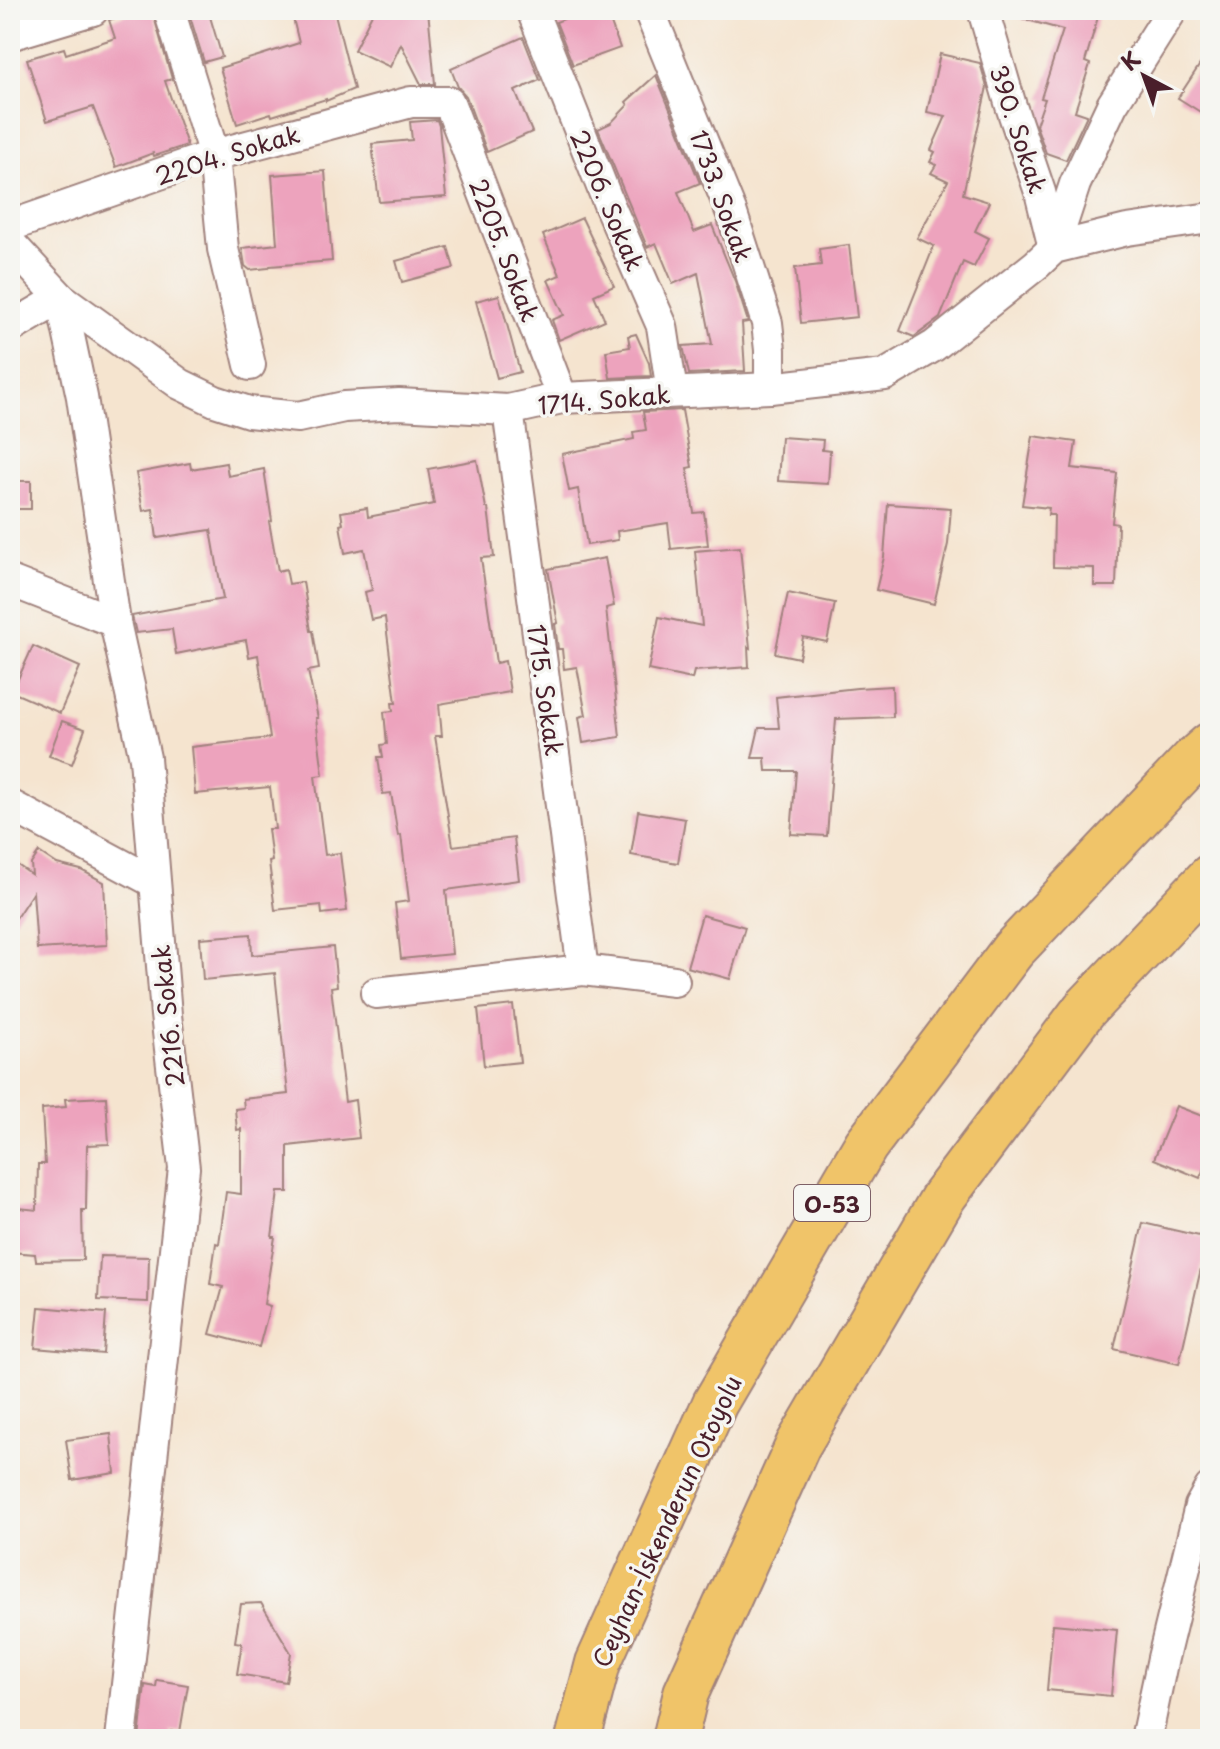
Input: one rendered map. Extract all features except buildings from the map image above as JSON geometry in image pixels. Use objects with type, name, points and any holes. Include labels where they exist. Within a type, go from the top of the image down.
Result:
[{"type":"highway","name":"Ceyhan-İskenderun Otoyolu","points":[[576,1739],[598,1663],[715,1403],[866,1145],[1013,950],[1210,745]]},
{"type":"highway","points":[[675,1739],[686,1693],[798,1445],[944,1196],[1084,1010],[1210,877]]},
{"type":"highway","points":[[699,1739],[705,1708],[798,1445]]},
{"type":"street","points":[[10,35],[93,10]]},
{"type":"street","points":[[169,10],[214,155],[223,249],[250,365]]},
{"type":"street","name":"2206. Sokak","points":[[532,10],[604,193],[662,326],[672,392]]},
{"type":"street","name":"1733. Sokak","points":[[649,10],[741,241],[767,323],[770,388]]},
{"type":"street","name":"390. Sokak","points":[[983,10],[1040,192],[1054,248]]},
{"type":"street","points":[[1054,248],[1075,184],[1112,105],[1172,10]]},
{"type":"street","name":"2204. Sokak","points":[[10,226],[214,155],[411,102],[449,102]]},
{"type":"street","name":"2205. Sokak","points":[[449,102],[562,398]]},
{"type":"street","name":"1714. Sokak","points":[[10,243],[61,298],[180,384],[215,401],[249,412],[298,417],[344,407],[399,404],[508,410],[562,398],[770,388],[885,375],[934,346],[1054,248],[1127,230],[1210,218]]},
{"type":"street","points":[[10,328],[61,298]]},
{"type":"street","name":"2216. Sokak","points":[[61,298],[82,397],[115,622],[145,758],[166,1015],[184,1168],[121,1739]]},
{"type":"street","name":"1715. Sokak","points":[[508,410],[583,970]]},
{"type":"street","points":[[10,581],[115,622]]},
{"type":"street","points":[[10,805],[154,882]]},
{"type":"street","points":[[376,993],[583,970],[674,981]]},
{"type":"street","points":[[1146,1739],[1200,1506],[1210,1488]]}]
